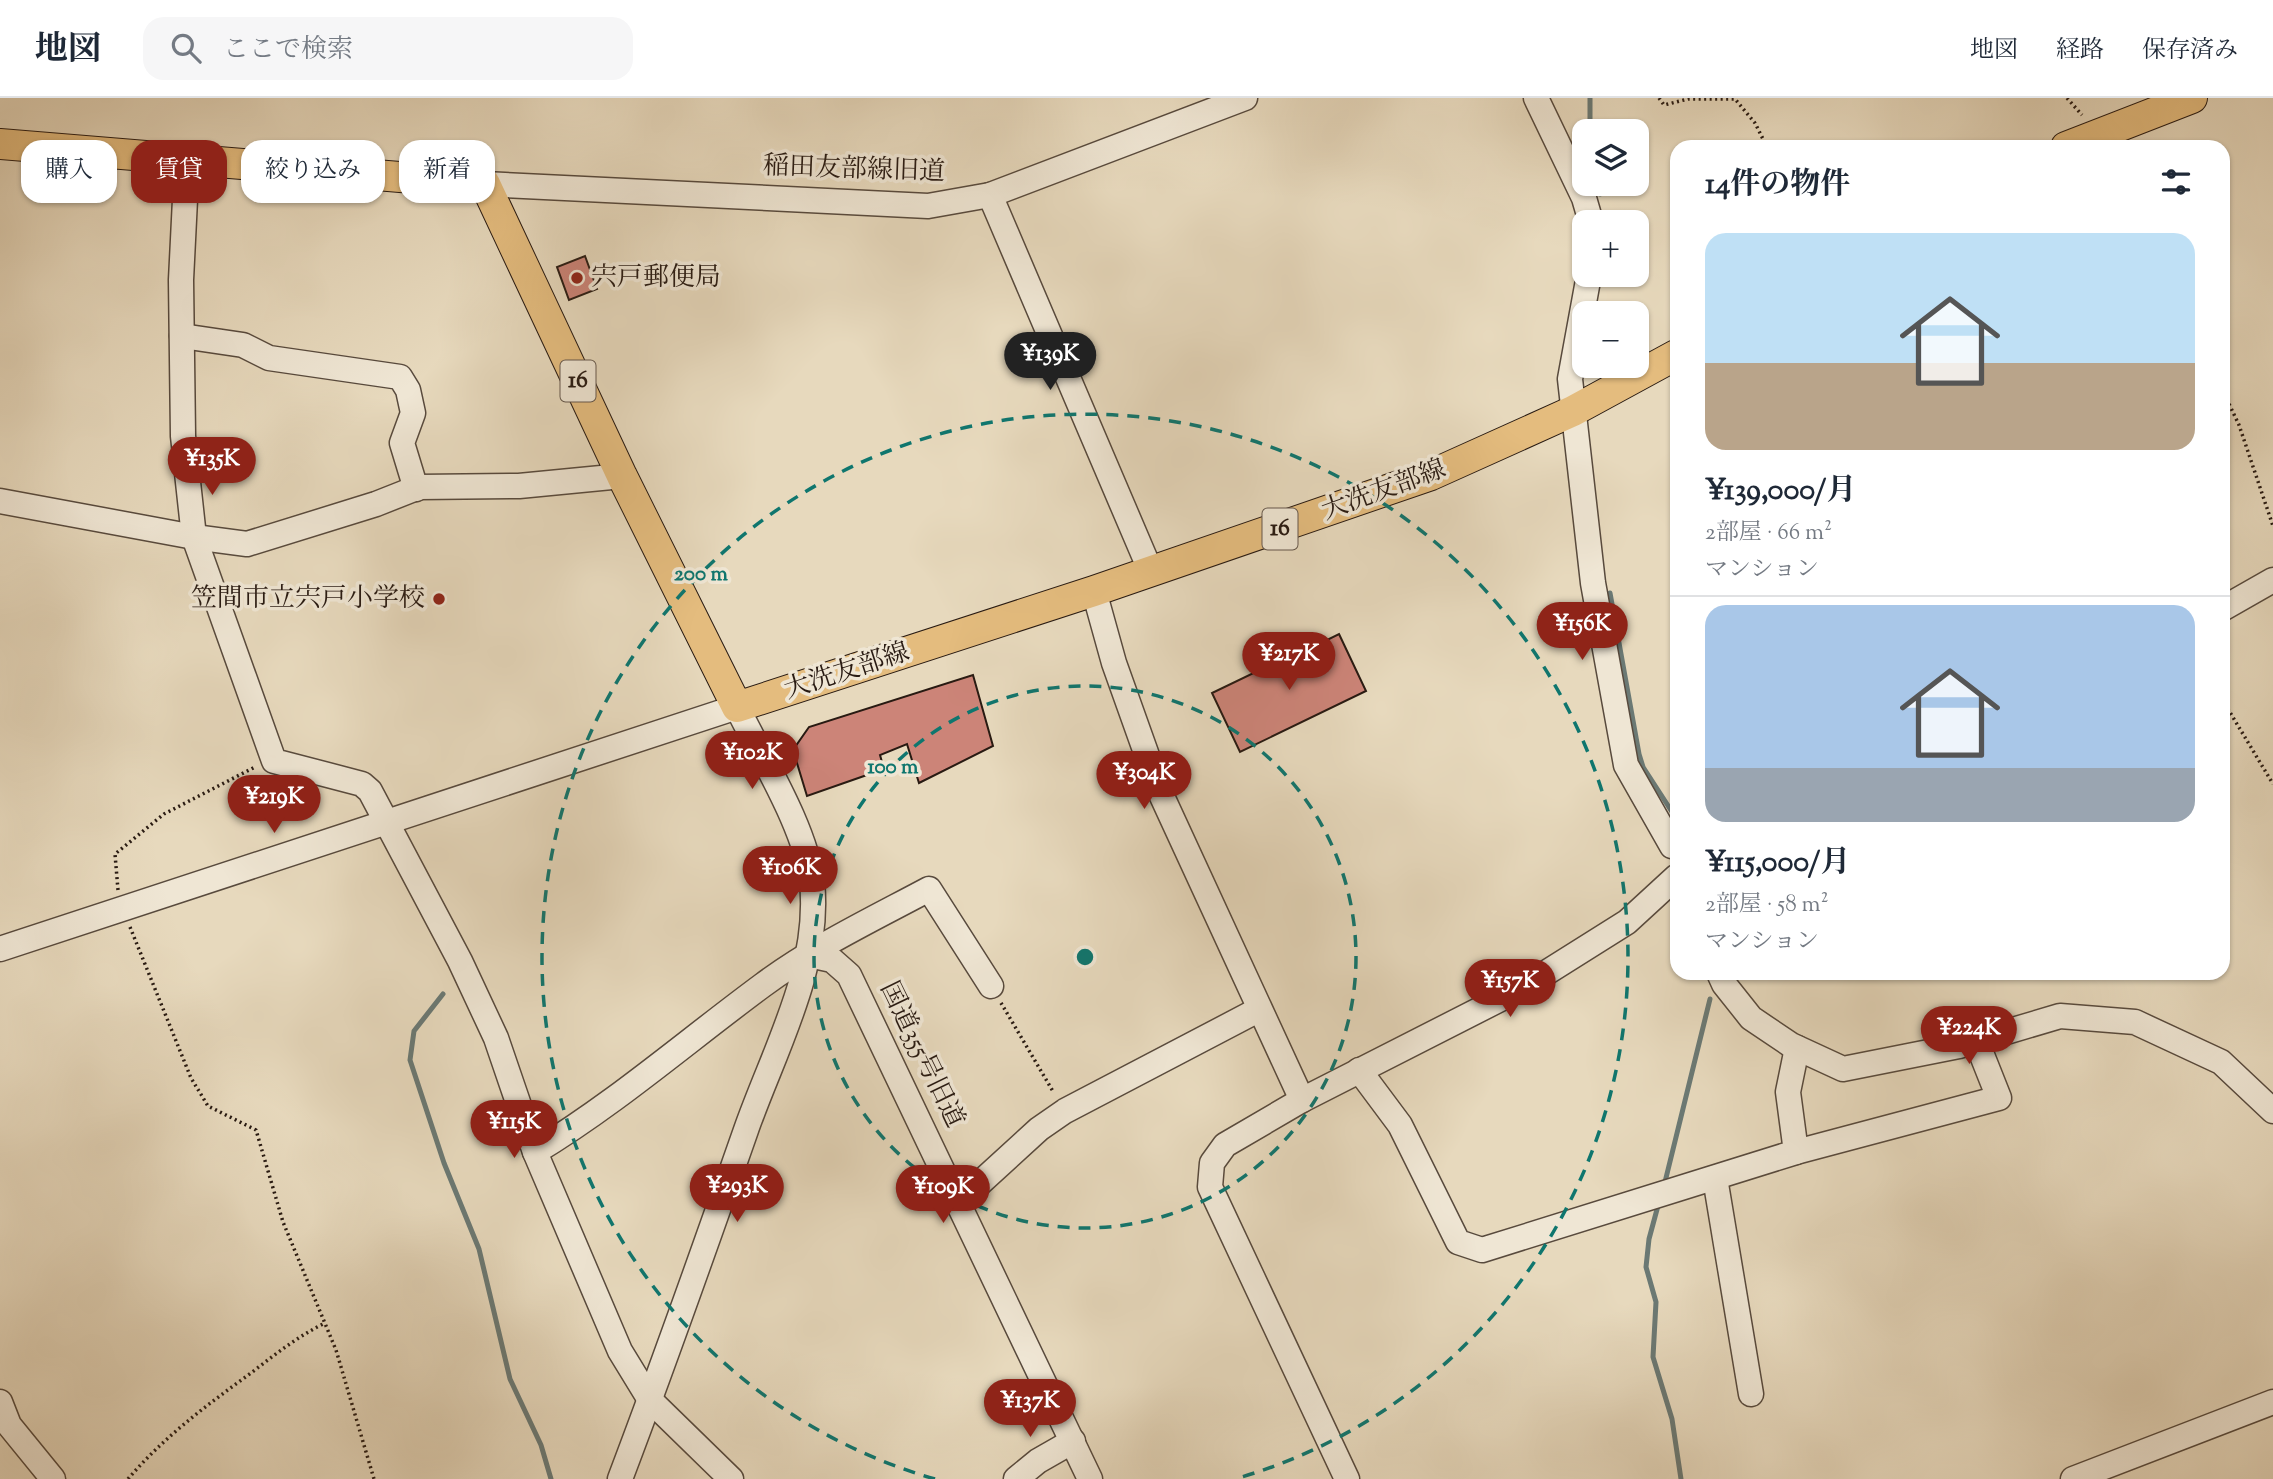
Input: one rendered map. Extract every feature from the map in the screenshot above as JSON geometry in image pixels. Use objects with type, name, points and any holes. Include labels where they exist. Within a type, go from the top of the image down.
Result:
[{"type":"main road","points":[[2084,140],[2192,98]]},
{"type":"main road","points":[[0,144],[131,155]]},
{"type":"main road","points":[[227,162],[399,177]]},
{"type":"main road","name":"16","points":[[494,203],[622,476],[737,707]]},
{"type":"main road","name":"大洗友部線","points":[[737,707],[1151,572],[1431,475],[1573,411],[1670,358]]},
{"type":"street","name":"稲田友部線旧道","points":[[495,184],[928,206],[990,195],[1244,98]]},
{"type":"street","points":[[1536,98],[1588,210]]},
{"type":"street","points":[[990,195],[1151,572]]},
{"type":"street","points":[[185,203],[181,280],[183,436],[194,537],[274,761],[362,784],[370,791],[460,961],[496,1038],[536,1152],[620,1351],[650,1400],[731,1479]]},
{"type":"street","points":[[1587,287],[1570,379],[1602,645],[1626,765],[1670,838]]},
{"type":"street","points":[[182,336],[243,345],[268,358],[400,377],[408,390],[413,413],[402,443],[416,489]]},
{"type":"street","points":[[0,501],[194,537],[247,544],[416,489],[519,486],[622,476]]},
{"type":"street","points":[[2230,604],[2273,580]]},
{"type":"street","points":[[1094,591],[1138,737],[1258,1010],[1302,1100]]},
{"type":"street","points":[[0,949],[737,707],[807,857],[813,913],[809,955],[620,1479]]},
{"type":"street","points":[[1347,1479],[1209,1186],[1212,1163],[1225,1145],[1302,1100],[1522,988],[1628,922],[1670,880]]},
{"type":"street","points":[[536,1152],[573,1129],[763,985],[809,955],[929,889],[991,986]]},
{"type":"street","name":"国道355号旧道","points":[[809,955],[832,960],[849,975],[1090,1479]]},
{"type":"street","points":[[1722,980],[1751,1018],[1797,1048],[1843,1069],[1976,1040],[2060,1016],[2135,1022],[2221,1062],[2273,1111]]},
{"type":"street","points":[[958,1203],[1039,1129],[1065,1111],[1258,1010]]},
{"type":"street","points":[[1359,1070],[1399,1125],[1458,1242],[1482,1250],[1796,1152],[1999,1098],[1976,1040]]},
{"type":"street","points":[[1796,1152],[1788,1092],[1797,1048]]},
{"type":"street","points":[[1714,1178],[1751,1394]]},
{"type":"street","points":[[0,1402],[4,1424],[53,1479]]},
{"type":"street","points":[[2073,1479],[2273,1402]]},
{"type":"street","points":[[1016,1479],[1038,1461],[1073,1441]]},
{"type":"path","points":[[1658,98],[1664,105],[1688,99],[1735,99],[1755,123],[1764,140]]},
{"type":"path","points":[[2230,406],[2273,526]]},
{"type":"path","points":[[2230,712],[2273,784]]},
{"type":"path","points":[[274,761],[198,794],[164,814],[115,854],[114,875],[122,908],[191,1077],[208,1105],[256,1130],[282,1222],[323,1324],[336,1349],[374,1479]]},
{"type":"path","points":[[991,986],[1065,1111]]},
{"type":"path","points":[[128,1479],[146,1457],[214,1398],[301,1335],[323,1324]]},
{"type":"building","points":[[585,256],[597,289],[569,300],[557,267]]},
{"type":"building","points":[[1339,634],[1366,691],[1240,752],[1212,693],[1287,657],[1285,654],[1314,640],[1317,645]]},
{"type":"building","points":[[973,675],[993,746],[919,783],[907,744],[880,755],[884,769],[807,796],[793,750],[809,727]]},
{"type":"waterway","points":[[1590,98],[1590,119]]},
{"type":"waterway","points":[[1610,593],[1639,754],[1643,767],[1670,809]]},
{"type":"waterway","points":[[443,994],[414,1031],[410,1060],[444,1163],[479,1249],[510,1379],[541,1445],[551,1479]]},
{"type":"waterway","points":[[1664,1186],[1710,999]]},
{"type":"waterway","points":[[1659,1202],[1649,1239],[1646,1267],[1656,1302],[1653,1357],[1672,1419],[1681,1479]]},
{"type":"place","name":"宍戸郵便局","points":[[577,278]]},
{"type":"place","name":"笠間市立宍戸小学校","points":[[439,599]]}]
